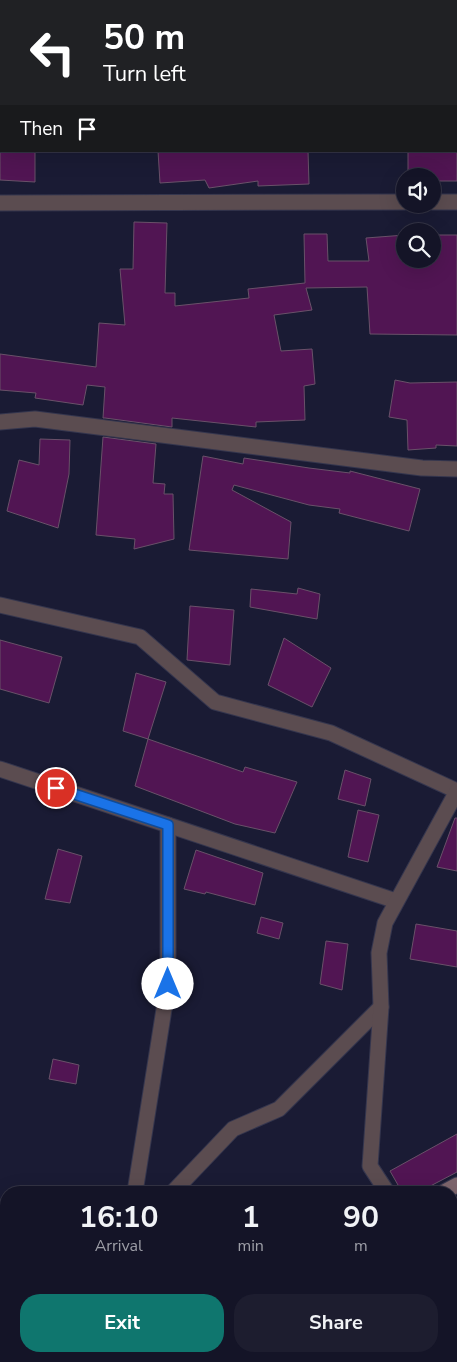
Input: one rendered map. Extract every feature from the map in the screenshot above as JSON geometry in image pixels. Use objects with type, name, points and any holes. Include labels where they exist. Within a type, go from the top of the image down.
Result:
[{"type":"street","points":[[0,203],[396,202]]},
{"type":"street","points":[[441,202],[457,202]]},
{"type":"street","points":[[0,422],[35,419],[422,468],[457,469]]},
{"type":"street","points":[[0,605],[140,637],[215,702],[332,732],[457,791],[384,923],[379,953],[381,1007],[370,1166],[383,1186]]},
{"type":"street","points":[[0,769],[396,901]]},
{"type":"street","points":[[136,1186],[168,984],[168,825]]},
{"type":"street","points":[[180,1186],[233,1129],[279,1109],[381,1007]]},
{"type":"building","points":[[0,152],[35,152],[35,182],[0,180]]},
{"type":"building","points":[[158,152],[308,152],[309,184],[258,186],[258,181],[209,188],[205,180],[160,183]]},
{"type":"building","points":[[408,152],[457,152],[457,181],[441,181],[441,168],[408,168]]},
{"type":"building","points":[[134,222],[167,223],[165,293],[175,293],[175,306],[249,298],[248,289],[305,283],[304,234],[327,234],[328,261],[369,261],[366,238],[396,236],[396,268],[441,268],[441,235],[457,235],[457,335],[370,334],[367,287],[306,288],[312,310],[274,315],[281,351],[312,349],[315,384],[304,386],[305,420],[256,422],[256,427],[172,418],[172,427],[103,418],[105,387],[87,385],[83,405],[35,398],[36,393],[0,390],[0,354],[96,367],[99,323],[125,325],[120,269],[133,269]]},
{"type":"building","points":[[395,380],[410,383],[457,382],[457,446],[436,445],[436,448],[408,450],[407,420],[389,417]]},
{"type":"building","points":[[103,437],[156,444],[153,483],[165,484],[164,494],[173,494],[174,539],[134,549],[135,539],[96,535]]},
{"type":"building","points":[[40,439],[70,440],[69,474],[58,528],[7,511],[19,460],[39,465]]},
{"type":"building","points":[[203,456],[243,464],[244,458],[309,468],[350,473],[350,471],[420,489],[409,531],[339,513],[340,509],[309,505],[234,485],[232,490],[291,522],[288,559],[189,550]]},
{"type":"building","points":[[298,588],[320,594],[317,619],[250,607],[251,589],[297,594]]},
{"type":"building","points":[[190,606],[234,610],[230,665],[187,660]]},
{"type":"building","points":[[284,638],[331,668],[312,707],[268,685]]},
{"type":"building","points":[[0,640],[62,657],[49,703],[0,689]]},
{"type":"building","points":[[136,673],[166,682],[148,739],[123,731]]},
{"type":"building","points":[[148,739],[243,772],[245,767],[297,782],[275,833],[235,824],[135,786]]},
{"type":"building","points":[[345,770],[371,779],[365,806],[338,799]]},
{"type":"building","points":[[358,810],[379,815],[368,862],[348,857]]},
{"type":"building","points":[[455,818],[457,818],[457,871],[437,867]]},
{"type":"building","points":[[58,849],[82,856],[70,903],[45,899]]},
{"type":"building","points":[[196,850],[263,873],[255,905],[206,892],[205,894],[184,889]]},
{"type":"building","points":[[261,917],[283,923],[279,939],[257,933]]},
{"type":"building","points":[[416,924],[457,931],[457,967],[410,959]]},
{"type":"building","points":[[326,941],[348,944],[342,990],[320,984]]},
{"type":"building","points":[[53,1059],[79,1065],[76,1084],[49,1079]]},
{"type":"building","points":[[457,1134],[457,1172],[430,1186],[399,1186],[390,1171]]},
{"type":"route","points":[[56,788],[168,825],[168,984]]}]
